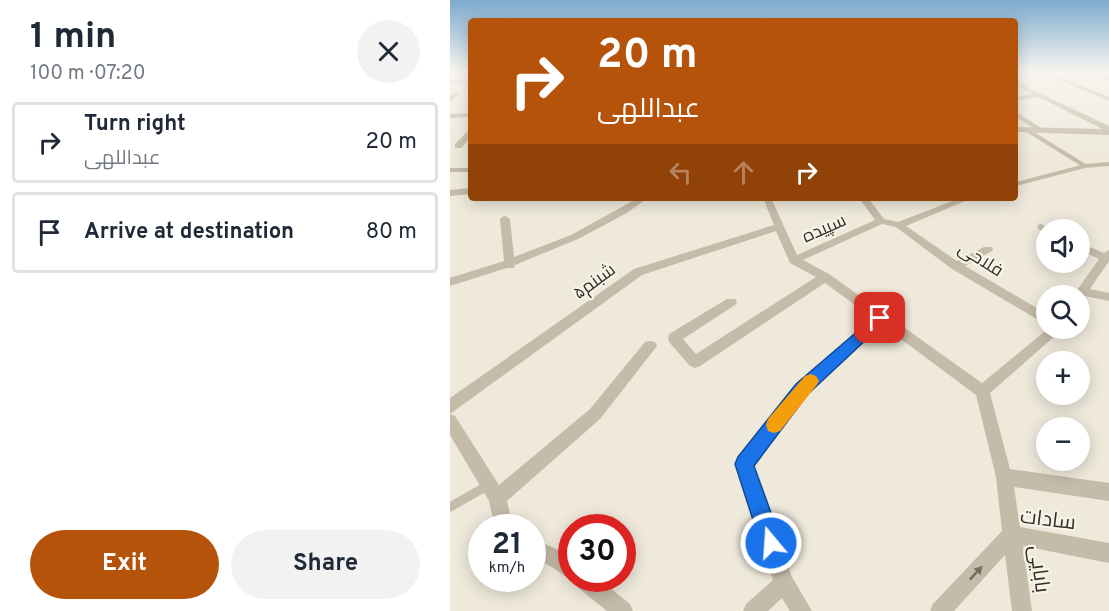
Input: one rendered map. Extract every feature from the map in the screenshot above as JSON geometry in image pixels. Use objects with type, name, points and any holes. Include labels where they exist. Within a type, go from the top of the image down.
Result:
[{"type":"street","points":[[1050,100],[1109,130]]},
{"type":"street","points":[[450,117],[468,115]]},
{"type":"street","points":[[1018,115],[1042,130]]},
{"type":"street","points":[[1018,130],[1109,130]]},
{"type":"street","points":[[458,146],[468,136]]},
{"type":"street","points":[[1018,183],[1085,166],[1109,164]]},
{"type":"street","points":[[450,170],[468,170]]},
{"type":"street","points":[[450,193],[468,191]]},
{"type":"street","points":[[450,282],[510,265],[581,236],[639,201]]},
{"type":"street","points":[[767,201],[794,260],[825,277],[982,391],[1045,339]]},
{"type":"street","points":[[865,201],[881,221],[899,225],[953,201]]},
{"type":"street","points":[[506,219],[510,265]]},
{"type":"street","name":"سپیده","points":[[794,260],[881,221]]},
{"type":"street","name":"فلاحی","points":[[899,225],[956,266],[1036,313]]},
{"type":"street","name":"شبنم۵","points":[[450,407],[638,272],[779,227]]},
{"type":"street","points":[[956,266],[988,249]]},
{"type":"street","points":[[1086,285],[1107,255],[1090,249]]},
{"type":"street","points":[[731,302],[674,338],[695,362],[825,277]]},
{"type":"street","points":[[1090,294],[1109,297]]},
{"type":"street","points":[[802,611],[784,583],[744,464],[802,389],[880,318]]},
{"type":"street","points":[[492,492],[595,414],[650,346]]},
{"type":"street","name":"بابایی","points":[[982,391],[1004,477],[1022,611]]},
{"type":"street","points":[[450,422],[492,492],[499,514]]},
{"type":"street","points":[[1004,477],[1109,492]]},
{"type":"street","name":"سادات","points":[[940,611],[1011,535],[1109,552]]},
{"type":"street","points":[[753,611],[784,583]]},
{"type":"street","points":[[599,592],[623,611]]},
{"type":"lane","points":[[1027,130],[1085,166]]},
{"type":"lane","points":[[450,507],[492,492]]},
{"type":"slow traffic","points":[[774,425],[811,381]]},
{"type":"route","points":[[771,543],[744,464],[802,389],[880,318]]}]
